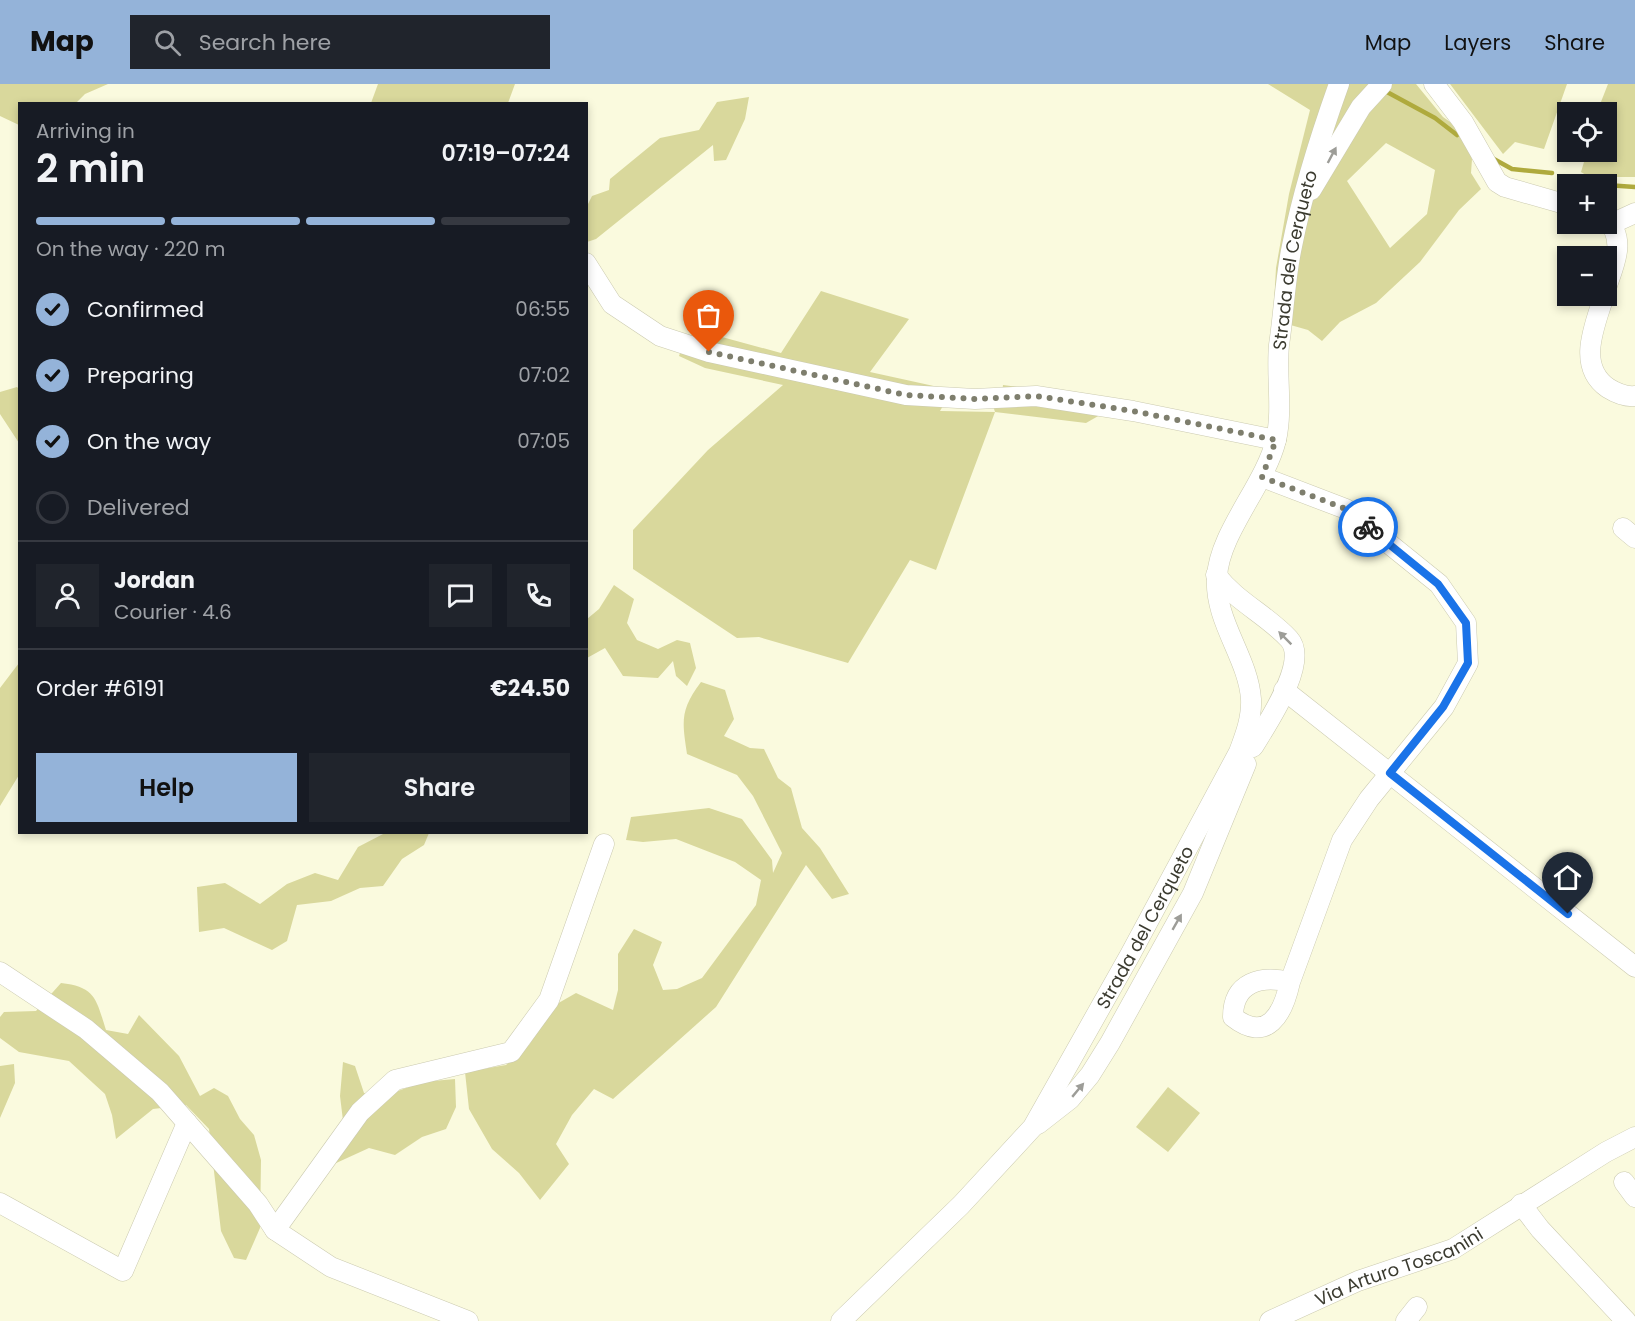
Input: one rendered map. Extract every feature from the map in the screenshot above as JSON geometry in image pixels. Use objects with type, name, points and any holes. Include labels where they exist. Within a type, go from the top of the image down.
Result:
[{"type":"street","points":[[1301,205],[1319,180],[1361,107],[1382,84]]},
{"type":"street","points":[[1434,84],[1463,122],[1497,182],[1505,187],[1557,202]]},
{"type":"street","points":[[1337,88],[1361,107]]},
{"type":"street","name":"Strada del Cerqueto","points":[[1033,1127],[1202,822],[1239,752],[1249,722],[1251,699],[1221,610],[1216,575],[1223,552],[1262,477],[1276,440],[1279,348],[1291,248],[1301,205],[1337,88]]},
{"type":"street","points":[[1617,219],[1635,213]]},
{"type":"street","points":[[1614,234],[1617,249]]},
{"type":"street","points":[[588,266],[612,304],[660,336],[709,352],[906,395],[975,399],[1036,396],[1133,411],[1276,440]]},
{"type":"street","points":[[1601,306],[1590,344],[1590,359],[1594,373],[1603,384],[1616,393],[1635,396]]},
{"type":"street","points":[[1262,477],[1346,509],[1438,584],[1466,623],[1468,663],[1443,707],[1390,773],[1342,840],[1290,982]]},
{"type":"street","name":"Strada del Cerqueto","points":[[841,1321],[961,1205],[1033,1127],[1070,1099],[1090,1075],[1193,893],[1253,747],[1275,711],[1296,662],[1290,640],[1239,600],[1216,575]]},
{"type":"street","points":[[1284,690],[1635,967]]},
{"type":"street","name":"Strada del Cerqueto","points":[[1249,722],[1253,747]]},
{"type":"street","points":[[275,1230],[360,1112],[395,1080],[511,1052],[549,1000],[604,843]]},
{"type":"street","points":[[0,972],[86,1029],[160,1092],[258,1204],[275,1230],[331,1267],[468,1321]]},
{"type":"street","points":[[0,1203],[123,1271],[187,1124]]},
{"type":"street","name":"Via Arturo Toscanini","points":[[1270,1321],[1358,1281],[1454,1249],[1521,1204],[1635,1137]]},
{"type":"street","points":[[1521,1204],[1540,1229],[1626,1321]]},
{"type":"shaded area","points":[[0,84],[108,84],[85,94],[77,102],[18,102],[18,125],[0,116]]},
{"type":"shaded area","points":[[378,84],[515,84],[508,102],[371,102]]},
{"type":"shaded area","points":[[1268,84],[1416,84],[1443,117],[1463,131],[1472,159],[1471,173],[1481,189],[1459,210],[1420,262],[1376,303],[1340,322],[1322,341],[1308,330],[1273,320],[1276,268],[1289,194],[1310,110]],"holes":[[[1386,143],[1435,170],[1427,214],[1390,248],[1347,181]]]},
{"type":"shaded area","points":[[1450,84],[1567,84],[1561,102],[1557,102],[1557,112],[1544,149],[1515,142],[1503,154]]},
{"type":"shaded area","points":[[1608,84],[1635,84],[1635,177],[1581,172],[1584,162],[1617,162],[1617,102],[1601,102]]},
{"type":"shaded area","points":[[749,97],[745,119],[726,160],[714,161],[713,145],[596,239],[588,242],[588,204],[592,196],[609,190],[610,179],[660,138],[699,130],[717,102]]},
{"type":"shaded area","points":[[821,291],[909,319],[870,372],[952,390],[940,411],[995,412],[936,570],[910,560],[848,663],[759,637],[737,638],[633,569],[633,530],[708,450],[783,385],[705,368],[679,356],[683,345],[700,331],[781,353]]},
{"type":"shaded area","points":[[1003,385],[1095,398],[1100,415],[1086,423],[995,412],[989,393],[1002,393]]},
{"type":"shaded area","points":[[18,388],[18,441],[0,414],[0,392]]},
{"type":"shaded area","points":[[614,585],[634,599],[627,623],[637,640],[658,649],[677,640],[690,643],[696,668],[687,686],[676,676],[673,661],[658,678],[623,676],[605,648],[588,657],[588,618],[599,609]]},
{"type":"shaded area","points":[[18,664],[18,777],[0,806],[0,688]]},
{"type":"shaded area","points":[[701,682],[725,690],[734,719],[724,736],[750,748],[764,749],[778,778],[791,788],[802,828],[820,848],[849,894],[832,899],[806,865],[716,1007],[613,1099],[594,1089],[572,1115],[556,1144],[569,1164],[540,1200],[519,1173],[492,1149],[469,1109],[465,1072],[506,1065],[529,1045],[555,1005],[576,993],[613,1010],[618,990],[618,954],[634,929],[662,942],[653,965],[663,990],[677,989],[702,978],[756,905],[761,880],[735,862],[676,839],[643,842],[626,840],[631,817],[709,808],[742,819],[772,860],[773,873],[782,853],[753,796],[737,775],[687,754],[684,716],[689,700]]},
{"type":"shaded area","points":[[383,834],[429,834],[424,845],[402,859],[383,886],[360,888],[331,901],[297,905],[287,941],[272,950],[224,928],[199,932],[197,887],[225,883],[260,904],[287,884],[315,873],[338,880],[358,847]]},
{"type":"shaded area","points":[[61,983],[81,988],[93,996],[106,1030],[128,1034],[139,1015],[179,1056],[200,1096],[214,1088],[228,1096],[240,1119],[254,1135],[261,1160],[260,1228],[246,1260],[234,1258],[221,1231],[209,1129],[186,1105],[153,1109],[116,1139],[112,1115],[105,1094],[69,1061],[19,1052],[0,1038],[0,1017],[4,1012],[36,1011]]},
{"type":"shaded area","points":[[343,1062],[355,1066],[364,1093],[382,1097],[422,1082],[455,1079],[456,1107],[446,1129],[422,1137],[395,1155],[369,1148],[334,1164],[346,1145],[340,1096]]},
{"type":"shaded area","points":[[14,1064],[15,1083],[0,1118],[0,1066]]},
{"type":"shaded area","points":[[1168,1087],[1200,1113],[1168,1152],[1136,1127]]},
{"type":"waterway","points":[[1387,92],[1435,118],[1457,135]]},
{"type":"waterway","points":[[1492,158],[1512,169],[1552,173]]},
{"type":"waterway","points":[[1617,186],[1635,187]]},
{"type":"way so far","points":[[709,352],[906,395],[975,399],[1036,396],[1133,411],[1276,440],[1262,477],[1346,509],[1368,527]]},
{"type":"route","points":[[1368,527],[1438,584],[1466,623],[1468,663],[1443,707],[1390,773],[1568,914]]}]
